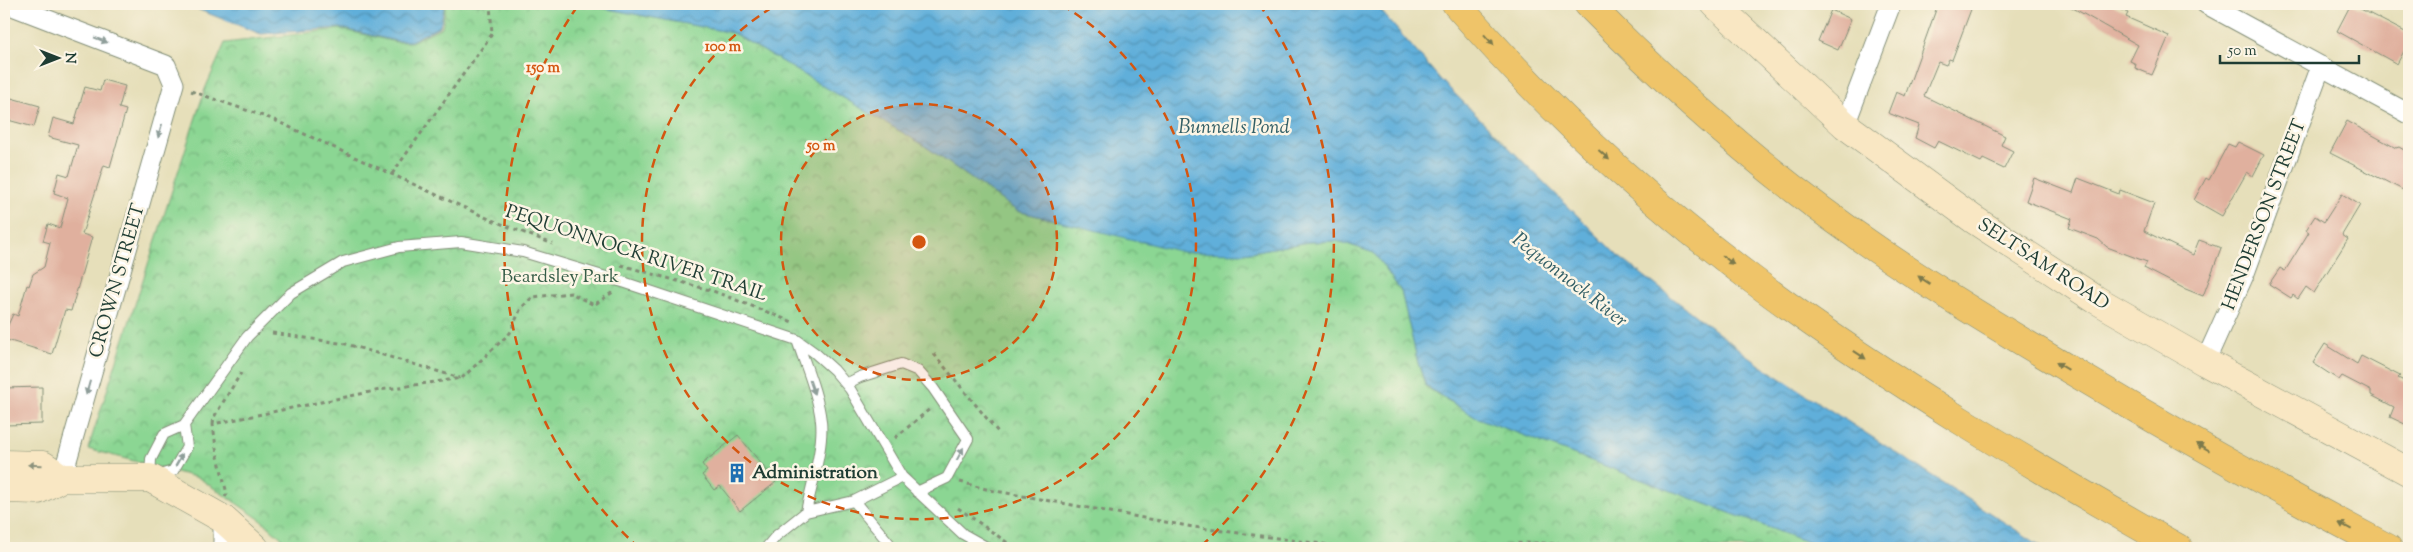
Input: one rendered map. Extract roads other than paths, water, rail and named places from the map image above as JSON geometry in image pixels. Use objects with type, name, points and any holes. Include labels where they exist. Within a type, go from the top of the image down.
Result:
[{"type":"highway","points":[[1456,4],[1506,59],[1599,151],[1692,232],[1752,279],[1806,318],[1915,391],[2076,489],[2178,548]]},
{"type":"highway","points":[[1588,4],[1659,74],[1749,153],[1820,208],[1892,259],[1993,325],[2150,418],[2388,548]]},
{"type":"main road","name":"SELTSAM ROAD","points":[[1715,4],[1845,125],[1981,225],[2095,299],[2205,362],[2409,472]]},
{"type":"main road","points":[[4,464],[43,465],[62,478]]},
{"type":"main road","points":[[4,489],[38,490],[62,478],[150,478],[219,516],[256,548]]},
{"type":"street","name":"CROWN STREET","points":[[7,4],[166,65],[174,84],[62,478]]},
{"type":"street","points":[[1845,125],[1891,4]]},
{"type":"street","points":[[2206,4],[2409,114]]},
{"type":"street","name":"HENDERSON STREET","points":[[2205,362],[2245,273],[2321,66]]},
{"type":"street","points":[[219,516],[223,548]]},
{"type":"lane","points":[[184,425],[187,447],[173,471],[150,478],[151,459],[164,434],[184,425],[247,337],[291,293],[343,262],[399,247],[461,242],[523,252],[626,283],[797,340],[815,353],[846,384],[902,477],[963,534],[971,544],[988,548]]},
{"type":"lane","points":[[797,340],[815,396],[821,423],[820,444],[806,512]]},
{"type":"lane","points":[[846,384],[860,377],[901,364],[918,371],[968,439],[947,478],[917,492]]},
{"type":"lane","points":[[766,548],[776,536],[806,512],[854,500],[902,477]]},
{"type":"lane","points":[[854,500],[893,548]]},
{"type":"water","points":[[184,4],[445,4],[440,26],[411,41],[396,41],[340,28],[261,34]]},
{"type":"water","name":"Bunnells Pond","points":[[582,4],[1375,4],[1440,79],[1618,256],[1757,363],[2044,548],[1823,548],[1475,417],[1426,386],[1418,363],[1401,291],[1374,253],[1338,241],[1309,242],[1244,253],[1183,252],[1017,211],[922,144],[733,33]]},
{"type":"place","name":"Administration","points":[[737,473]]},
{"type":"park label","name":"Beardsley Park","points":[[560,277]]},
{"type":"water label","name":"Pequonnock River","points":[[1569,281]]}]
